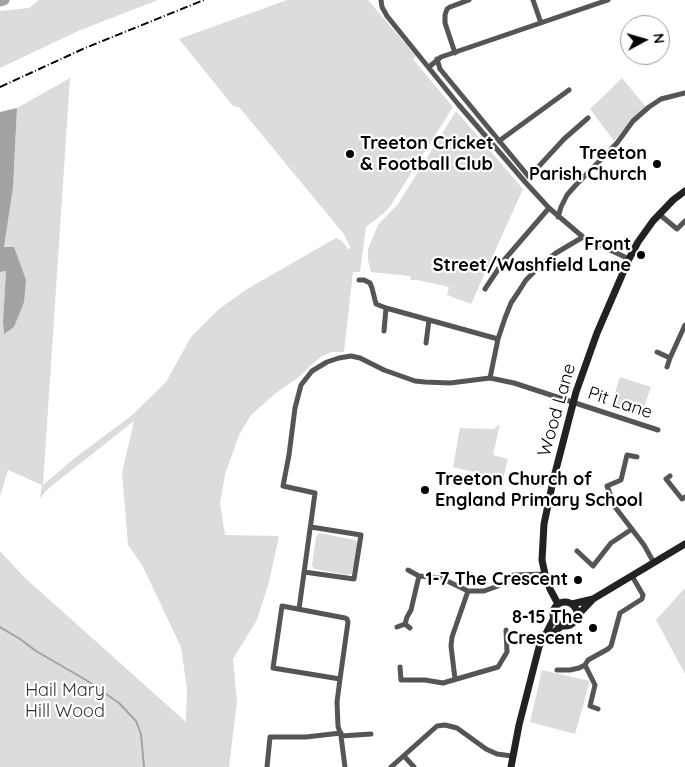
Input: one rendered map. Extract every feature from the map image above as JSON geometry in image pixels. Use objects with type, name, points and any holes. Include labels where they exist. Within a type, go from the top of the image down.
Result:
[{"type":"street","points":[[381,0],[386,16],[458,104],[549,208],[583,237],[629,259]]},
{"type":"street","points":[[455,52],[445,22],[445,15],[450,7],[469,0]]},
{"type":"street","points":[[532,0],[541,23]]},
{"type":"street","points":[[429,67],[437,59],[455,52],[608,0]]},
{"type":"street","points":[[437,59],[440,69],[529,177],[588,118]]},
{"type":"street","points":[[499,141],[569,90]]},
{"type":"street","points":[[558,217],[561,207],[575,186],[617,142],[633,121],[648,107],[661,99],[685,92]]},
{"type":"street","name":"Wood Lane","points":[[558,604],[545,574],[542,554],[544,524],[573,402],[597,333],[629,259],[646,229],[673,200],[685,191]]},
{"type":"street","points":[[485,289],[505,259],[549,208]]},
{"type":"street","points":[[659,214],[678,229],[685,221]]},
{"type":"street","points":[[490,378],[498,338],[505,318],[526,280],[556,253],[583,237]]},
{"type":"street","points":[[359,280],[370,283],[376,304],[498,338]]},
{"type":"street","points":[[384,331],[386,308]]},
{"type":"street","points":[[426,343],[429,320]]},
{"type":"street","points":[[667,367],[685,325]]},
{"type":"street","points":[[657,352],[670,358]]},
{"type":"street","name":"Pit Lane","points":[[311,526],[315,493],[283,486],[295,408],[301,385],[312,371],[327,362],[351,356],[415,381],[425,382],[450,383],[490,378],[514,383],[658,430]]},
{"type":"street","points":[[637,457],[627,455],[621,480],[607,486],[615,507],[644,544],[654,563]]},
{"type":"street","points":[[670,476],[666,479],[684,499]]},
{"type":"street","points":[[298,610],[311,526],[361,535],[354,579],[304,572]]},
{"type":"street","points":[[577,551],[594,566],[611,543],[632,529]]},
{"type":"street","points":[[542,642],[563,625],[571,623],[594,599],[685,544]]},
{"type":"street","points":[[408,570],[419,576],[441,578],[468,590],[484,591],[498,586],[514,575],[545,574]]},
{"type":"street","points":[[405,624],[411,610],[419,576]]},
{"type":"street","points":[[557,670],[579,668],[611,646],[620,613],[644,596],[632,576]]},
{"type":"street","points":[[455,679],[451,646],[452,637],[468,590]]},
{"type":"street","points":[[563,625],[556,622],[554,618],[553,610],[558,604],[565,602],[572,604],[594,599]]},
{"type":"street","points":[[572,604],[576,610],[576,617]]},
{"type":"street","points":[[340,679],[274,668],[282,606],[345,618],[348,622],[337,702],[338,726],[341,734],[345,767]]},
{"type":"street","points":[[511,767],[519,725],[539,647],[554,618]]},
{"type":"street","points":[[397,627],[405,624]]},
{"type":"street","points":[[405,624],[410,628]]},
{"type":"street","points":[[400,667],[401,680],[425,680],[443,683],[498,667],[507,652],[506,630]]},
{"type":"street","points":[[585,665],[595,685],[590,706],[598,709]]},
{"type":"street","points":[[391,767],[437,726],[445,725],[457,728],[486,749],[497,754],[512,756]]},
{"type":"street","points":[[267,767],[270,737],[371,734]]},
{"type":"street","points":[[404,756],[414,767]]},
{"type":"green space","points":[[39,0],[158,0],[78,31],[0,68],[0,11],[29,8]]},
{"type":"green space","name":"Hail Mary Hill Wood","points":[[287,0],[368,0],[416,56],[413,59],[453,107],[391,205],[366,227],[360,272],[353,272],[344,352],[332,352],[322,356],[251,415],[239,435],[225,475],[220,503],[225,535],[279,536],[269,582],[257,620],[233,659],[237,702],[229,767],[0,767],[0,551],[24,577],[186,722],[187,689],[181,647],[142,565],[128,545],[122,473],[134,421],[49,488],[40,498],[42,485],[8,470],[0,496],[0,272],[6,271],[4,333],[14,327],[4,247],[13,188],[17,108],[70,78],[43,485],[76,457],[131,416],[166,382],[191,337],[219,309],[247,289],[336,238],[342,241],[348,249],[351,248],[343,233],[239,107],[233,106],[179,39]]},
{"type":"green space","points":[[622,78],[646,107],[630,120],[614,141],[590,109]]},
{"type":"green space","points":[[456,111],[523,189],[471,304],[447,295],[449,287],[411,280],[410,276],[371,272],[368,260],[368,249],[378,225],[398,204]]},
{"type":"green space","points":[[620,377],[651,387],[641,416],[611,405]]},
{"type":"green space","points":[[500,424],[493,455],[508,459],[503,479],[453,467],[460,428],[494,429]]},
{"type":"green space","points":[[319,533],[356,540],[358,544],[352,574],[348,575],[314,569],[312,565],[316,537]]},
{"type":"green space","points":[[685,588],[685,674],[656,620]]},
{"type":"green space","points":[[542,670],[590,681],[575,734],[530,722]]},
{"type":"shaded area","points":[[17,108],[13,188],[4,247],[14,247],[26,280],[24,302],[14,327],[4,334],[6,271],[0,272],[0,112]]},
{"type":"waterway","points":[[0,1],[4,0]]},
{"type":"waterway","points":[[0,627],[36,651],[86,680],[119,703],[136,721],[141,734],[144,767]]},
{"type":"railway","points":[[0,87],[85,48],[204,0]]},
{"type":"place","name":"Treeton Cricket & Football Club","points":[[350,154]]},
{"type":"place","name":"Treeton Parish Church","points":[[657,164]]},
{"type":"place","name":"Front Street/Washfield Lane","points":[[641,255]]},
{"type":"place","name":"Treeton Church of England Primary School","points":[[425,490]]},
{"type":"place","name":"1-7 The Crescent","points":[[578,580]]},
{"type":"place","name":"8-15 The Crescent","points":[[593,628]]}]
